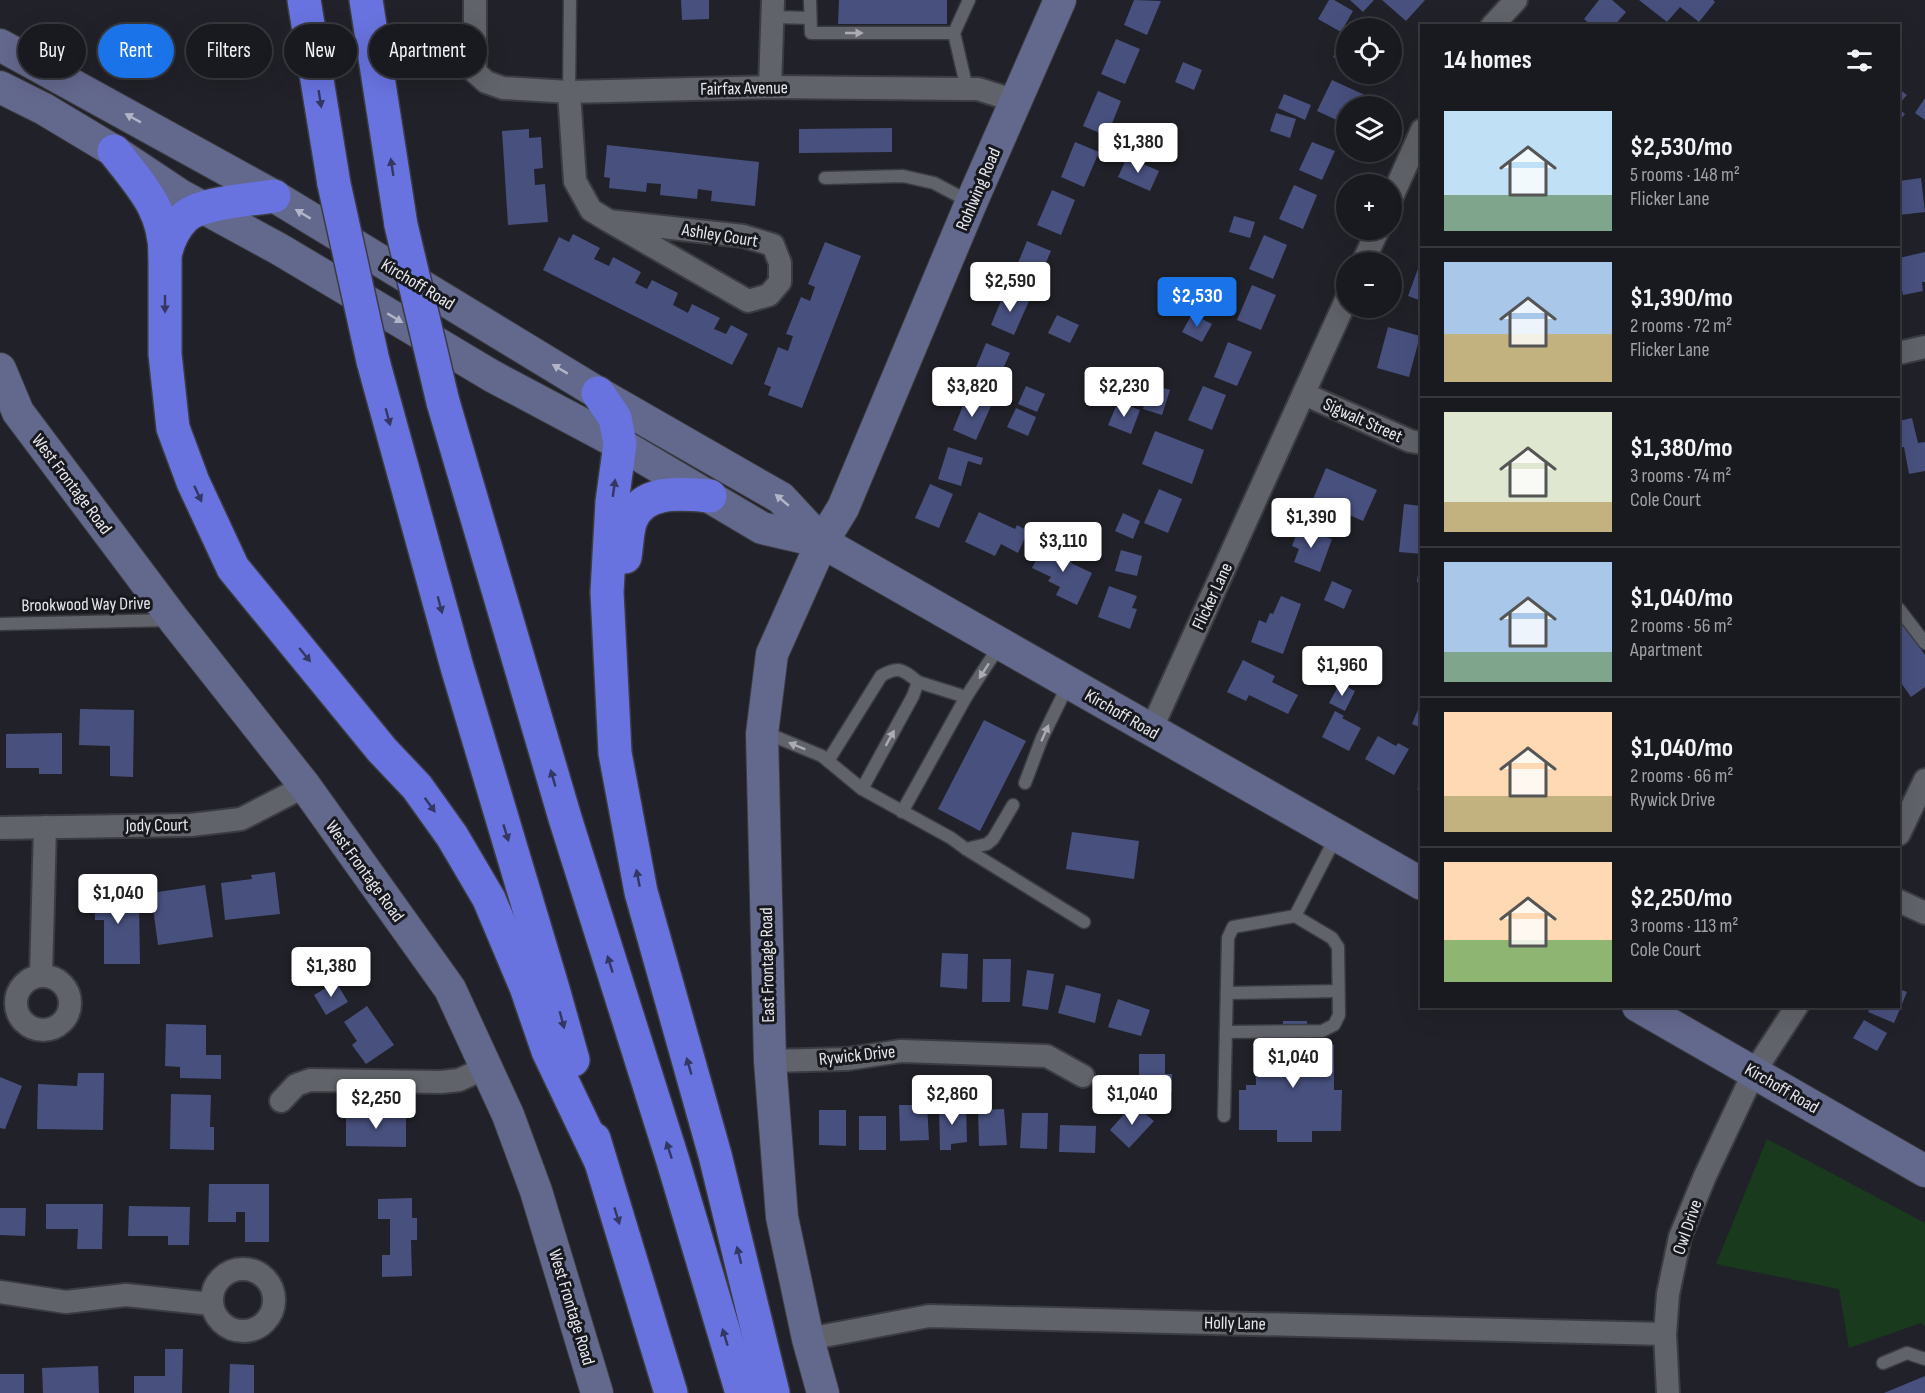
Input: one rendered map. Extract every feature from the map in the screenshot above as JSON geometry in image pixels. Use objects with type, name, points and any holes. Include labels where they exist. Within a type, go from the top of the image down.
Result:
[{"type":"highway","points":[[304,0],[334,184],[373,360],[457,667],[553,989],[600,1160],[671,1393]]},
{"type":"highway","points":[[366,0],[401,225],[443,402],[565,818],[673,1161],[742,1393]]},
{"type":"highway","points":[[114,151],[153,202],[162,224],[165,255],[165,354],[173,428],[193,482],[233,568],[382,750],[417,787],[452,836],[489,899],[526,987],[548,1051],[600,1160]]},
{"type":"highway","points":[[165,255],[168,243],[184,218],[190,213],[204,208],[274,196]]},
{"type":"highway","points":[[598,393],[615,418],[620,444],[612,502],[607,592],[615,753],[640,892],[715,1155],[773,1393]]},
{"type":"highway","points":[[611,672],[631,520],[640,505],[662,495],[681,493],[710,496]]},
{"type":"main road","name":"Rohlwing Road","points":[[822,542],[843,508],[971,203],[1060,0]]},
{"type":"main road","name":"Kirchoff Road","points":[[0,45],[274,196],[598,393],[781,498],[822,542]]},
{"type":"main road","name":"Kirchoff Road","points":[[0,87],[44,109],[114,151],[180,195],[279,249],[492,375],[620,444],[762,528],[822,542],[1420,883]]},
{"type":"main road","points":[[0,100],[44,109]]},
{"type":"main road","name":"West Frontage Road","points":[[0,369],[9,406],[305,786],[450,989],[508,1115],[536,1191],[597,1393]]},
{"type":"main road","name":"East Frontage Road","points":[[822,542],[772,654],[762,734],[770,1061],[782,1217],[808,1339],[823,1393]]},
{"type":"main road","name":"Kirchoff Road","points":[[1642,1008],[1925,1171]]},
{"type":"street","name":"Fairfax Avenue","points":[[475,0],[475,72],[486,82],[502,88],[569,92],[771,87],[978,89],[1016,101]]},
{"type":"street","points":[[1494,24],[1516,0]]},
{"type":"street","points":[[771,87],[773,8]]},
{"type":"street","name":"Ashley Court","points":[[569,92],[575,181],[591,210],[609,221],[748,301],[768,295],[780,282],[780,263],[773,245],[743,236],[609,221]]},
{"type":"street","points":[[1402,175],[1420,134]]},
{"type":"street","name":"Flicker Lane","points":[[1150,730],[1338,318]]},
{"type":"street","points":[[1900,353],[1925,347]]},
{"type":"street","name":"Sigwalt Street","points":[[1304,394],[1410,441],[1420,443]]},
{"type":"street","points":[[1900,830],[1925,780]]},
{"type":"street","name":"Jody Court","points":[[0,828],[192,825],[241,819],[305,786]]},
{"type":"street","points":[[41,976],[45,827]]},
{"type":"street","points":[[1900,902],[1925,914]]},
{"type":"street","name":"Owl Drive","points":[[1668,1393],[1665,1334],[1668,1294],[1680,1237],[1705,1176],[1754,1072],[1796,1008]]},
{"type":"street","name":"Rywick Drive","points":[[770,1061],[847,1059],[901,1051],[1047,1056],[1083,1076]]},
{"type":"street","points":[[281,1101],[296,1085],[310,1080],[441,1082],[459,1080],[487,1067]]},
{"type":"street","points":[[0,1292],[66,1302],[126,1295],[211,1304]]},
{"type":"street","name":"Holly Lane","points":[[808,1339],[929,1316],[1665,1334]]},
{"type":"lane","points":[[569,92],[570,0]]},
{"type":"lane","points":[[810,0],[811,33],[954,33]]},
{"type":"lane","points":[[967,89],[954,33],[969,0]]},
{"type":"lane","points":[[773,8],[810,18]]},
{"type":"lane","points":[[825,178],[903,176],[934,183],[971,203]]},
{"type":"lane","points":[[1900,610],[1925,643]]},
{"type":"lane","name":"Brookwood Way Drive","points":[[0,624],[174,620]]},
{"type":"lane","points":[[902,812],[966,697],[1001,644]]},
{"type":"lane","points":[[828,761],[881,676],[892,670],[904,670],[918,682],[966,697]]},
{"type":"lane","points":[[862,789],[913,696],[918,682]]},
{"type":"lane","points":[[1025,783],[1032,770],[1042,738],[1069,683]]},
{"type":"lane","points":[[762,734],[776,737],[822,756],[862,789],[951,838],[1084,922]]},
{"type":"lane","points":[[966,849],[987,844],[993,839],[1013,805]]},
{"type":"lane","points":[[1295,916],[1337,836]]},
{"type":"lane","points":[[1224,1116],[1228,938],[1233,927],[1295,916],[1332,938],[1338,947],[1339,1015],[1334,1024],[1322,1031],[1226,1032]]},
{"type":"lane","points":[[1227,993],[1338,991]]},
{"type":"lane","points":[[1883,1363],[1907,1353],[1925,1359]]},
{"type":"green space","points":[[1767,1139],[1925,1223],[1925,1326],[1921,1323],[1849,1348],[1839,1289],[1716,1264]]},
{"type":"building","points":[[681,0],[709,0],[709,19],[682,20]]},
{"type":"building","points":[[839,0],[947,0],[947,24],[838,24]]},
{"type":"building","points":[[1134,0],[1161,1],[1147,35],[1124,25]]},
{"type":"building","points":[[1329,0],[1334,0],[1353,11],[1349,18],[1336,18],[1336,29],[1318,19]]},
{"type":"building","points":[[1350,0],[1374,0],[1363,12]]},
{"type":"building","points":[[1382,0],[1425,0],[1406,21]]},
{"type":"building","points":[[1599,0],[1612,0],[1626,12],[1616,24],[1590,24],[1584,19]]},
{"type":"building","points":[[1639,0],[1713,0],[1715,2],[1699,22],[1680,7],[1667,22]]},
{"type":"building","points":[[1116,39],[1140,49],[1125,84],[1101,74]]},
{"type":"building","points":[[1183,62],[1202,70],[1194,90],[1175,82]]},
{"type":"building","points":[[1332,80],[1336,84],[1367,96],[1336,96],[1336,120],[1317,111]]},
{"type":"building","points":[[1900,90],[1907,95],[1900,103]]},
{"type":"building","points":[[1098,91],[1121,101],[1107,136],[1083,126]]},
{"type":"building","points":[[1284,94],[1311,105],[1305,120],[1278,108]]},
{"type":"building","points":[[1925,98],[1925,120],[1915,113]]},
{"type":"building","points":[[1900,110],[1905,114],[1900,120]]},
{"type":"building","points":[[1276,113],[1296,119],[1290,138],[1270,131]]},
{"type":"building","points":[[892,128],[892,152],[799,153],[799,129]]},
{"type":"building","points":[[1125,128],[1144,136],[1136,156],[1116,147]]},
{"type":"building","points":[[529,129],[529,138],[541,137],[543,168],[534,169],[535,185],[545,184],[548,222],[508,225],[502,131]]},
{"type":"building","points":[[1075,142],[1099,152],[1084,187],[1061,177]]},
{"type":"building","points":[[1312,142],[1335,151],[1322,180],[1299,170]]},
{"type":"building","points":[[607,145],[759,162],[755,206],[711,201],[712,191],[698,189],[697,199],[660,195],[661,184],[647,183],[646,192],[609,188],[610,178],[604,177]]},
{"type":"building","points":[[1127,157],[1159,171],[1150,191],[1118,177]]},
{"type":"building","points":[[1921,178],[1925,212],[1900,215],[1900,181]]},
{"type":"building","points":[[1294,185],[1317,195],[1303,229],[1279,219]]},
{"type":"building","points":[[1052,190],[1075,200],[1061,235],[1037,225]]},
{"type":"building","points":[[1234,216],[1255,222],[1250,238],[1229,232]]},
{"type":"building","points":[[573,234],[600,248],[594,259],[609,266],[613,257],[641,272],[635,283],[647,289],[652,280],[678,293],[673,305],[688,313],[692,304],[720,318],[714,329],[726,334],[731,325],[748,334],[732,365],[543,270],[559,237],[569,242]]},
{"type":"building","points":[[1264,235],[1287,245],[1273,279],[1249,269]]},
{"type":"building","points":[[1027,241],[1051,251],[1036,285],[1013,275]]},
{"type":"building","points":[[825,242],[861,256],[802,408],[768,395],[771,387],[764,384],[778,347],[788,351],[793,336],[786,334],[801,297],[810,301],[815,287],[808,284]]},
{"type":"building","points":[[1925,252],[1923,291],[1903,295],[1900,281],[1900,258]]},
{"type":"building","points":[[1419,266],[1420,266],[1420,300],[1408,296]]},
{"type":"building","points":[[1252,285],[1276,295],[1261,330],[1237,320]]},
{"type":"building","points":[[1005,291],[1029,301],[1014,335],[991,325]]},
{"type":"building","points":[[1192,314],[1212,324],[1202,342],[1182,332]]},
{"type":"building","points":[[1057,315],[1079,325],[1070,343],[1048,333]]},
{"type":"building","points":[[1388,327],[1420,336],[1409,377],[1377,368]]},
{"type":"building","points":[[1228,342],[1252,352],[1237,386],[1214,377]]},
{"type":"building","points":[[986,343],[1010,353],[995,387],[972,377]]},
{"type":"building","points":[[1144,382],[1170,390],[1162,415],[1143,409],[1146,398],[1139,396]]},
{"type":"building","points":[[1026,386],[1045,394],[1037,412],[1018,404]]},
{"type":"building","points":[[1203,386],[1226,395],[1212,430],[1188,420]]},
{"type":"building","points":[[967,396],[991,406],[976,440],[953,430]]},
{"type":"building","points":[[1118,402],[1140,410],[1131,434],[1108,425]]},
{"type":"building","points":[[1016,408],[1036,417],[1028,436],[1007,427]]},
{"type":"building","points":[[1912,418],[1918,443],[1925,442],[1925,471],[1909,474],[1904,447],[1900,448],[1900,421]]},
{"type":"building","points":[[1155,431],[1204,450],[1192,484],[1142,464]]},
{"type":"building","points":[[948,447],[983,458],[981,465],[968,461],[961,486],[938,479]]},
{"type":"building","points":[[1326,468],[1377,490],[1363,521],[1313,499]]},
{"type":"building","points":[[930,484],[953,494],[939,528],[915,518]]},
{"type":"building","points":[[1159,489],[1182,499],[1168,533],[1144,523]]},
{"type":"building","points":[[1404,504],[1420,506],[1420,554],[1399,552]]},
{"type":"building","points":[[979,512],[1015,529],[1017,525],[1028,531],[1018,553],[1001,544],[995,556],[965,542]]},
{"type":"building","points":[[1123,513],[1140,521],[1133,539],[1115,531]]},
{"type":"building","points":[[1299,527],[1332,539],[1320,572],[1294,562],[1299,549],[1292,546]]},
{"type":"building","points":[[1056,545],[1076,554],[1071,563],[1092,573],[1077,605],[1056,595],[1060,587],[1048,581],[1051,577],[1032,568],[1043,547],[1053,552]]},
{"type":"building","points":[[1121,550],[1142,556],[1137,576],[1115,571]]},
{"type":"building","points":[[1420,557],[1420,583],[1417,582]]},
{"type":"building","points":[[1332,581],[1352,590],[1344,609],[1324,600]]},
{"type":"building","points":[[1109,586],[1137,596],[1132,608],[1137,609],[1130,629],[1098,617]]},
{"type":"building","points":[[1281,596],[1301,604],[1283,654],[1251,642],[1259,620],[1266,623]]},
{"type":"building","points":[[1900,619],[1925,655],[1925,687],[1911,697],[1900,681]]},
{"type":"building","points":[[1243,660],[1275,676],[1272,682],[1298,695],[1288,714],[1249,695],[1246,701],[1227,692]]},
{"type":"building","points":[[1340,683],[1355,691],[1345,711],[1329,703]]},
{"type":"building","points":[[1420,705],[1420,727],[1412,724]]},
{"type":"building","points":[[80,709],[134,710],[133,777],[110,776],[110,746],[79,745]]},
{"type":"building","points":[[1335,711],[1344,716],[1342,718],[1361,728],[1349,751],[1322,737]]},
{"type":"building","points":[[984,720],[1026,741],[980,831],[938,809]]},
{"type":"building","points":[[62,733],[62,774],[39,774],[39,768],[6,768],[6,734]]},
{"type":"building","points":[[1378,736],[1396,746],[1398,743],[1409,749],[1394,775],[1365,759]]},
{"type":"building","points":[[1072,832],[1139,841],[1134,879],[1066,869]]},
{"type":"building","points":[[275,872],[280,914],[225,920],[221,883],[252,879],[251,875]]},
{"type":"building","points":[[125,885],[125,903],[139,903],[140,964],[104,964],[104,920],[95,920],[94,886]]},
{"type":"building","points":[[205,885],[213,937],[158,945],[151,893]]},
{"type":"building","points":[[942,953],[968,954],[967,989],[940,987]]},
{"type":"building","points":[[983,959],[1011,959],[1010,1002],[982,1002]]},
{"type":"building","points":[[1027,970],[1054,974],[1048,1010],[1022,1006]]},
{"type":"building","points":[[336,982],[348,1002],[326,1015],[314,995]]},
{"type":"building","points":[[1066,985],[1101,994],[1095,1023],[1058,1013]]},
{"type":"building","points":[[1900,989],[1907,992],[1894,1023],[1868,1012],[1870,1008],[1900,1008]]},
{"type":"building","points":[[1118,999],[1150,1010],[1141,1036],[1108,1027]]},
{"type":"building","points":[[367,1006],[394,1045],[366,1064],[352,1045],[357,1041],[344,1022]]},
{"type":"building","points":[[1864,1020],[1887,1033],[1877,1051],[1853,1038]]},
{"type":"building","points":[[1283,1021],[1307,1021],[1307,1045],[1334,1045],[1334,1090],[1342,1090],[1341,1131],[1312,1131],[1312,1142],[1277,1142],[1277,1130],[1239,1130],[1239,1090],[1246,1090],[1246,1085],[1256,1085],[1255,1045],[1283,1045]]},
{"type":"building","points":[[166,1024],[206,1025],[206,1055],[221,1055],[221,1079],[180,1078],[180,1067],[165,1066]]},
{"type":"building","points":[[1139,1054],[1165,1054],[1165,1074],[1172,1074],[1172,1092],[1139,1092]]},
{"type":"building","points":[[78,1073],[104,1073],[103,1130],[37,1129],[38,1084],[77,1086]]},
{"type":"building","points":[[0,1077],[22,1086],[5,1129],[0,1128]]},
{"type":"building","points":[[171,1094],[211,1095],[210,1127],[214,1127],[214,1150],[170,1149]]},
{"type":"building","points":[[1133,1104],[1154,1121],[1129,1148],[1110,1130]]},
{"type":"building","points":[[899,1105],[927,1105],[929,1140],[900,1141]]},
{"type":"building","points":[[966,1105],[967,1142],[951,1144],[951,1150],[940,1150],[939,1106]]},
{"type":"building","points":[[1004,1109],[1007,1145],[979,1146],[978,1110]]},
{"type":"building","points":[[819,1110],[846,1110],[846,1146],[819,1145]]},
{"type":"building","points":[[346,1112],[406,1114],[406,1147],[346,1146]]},
{"type":"building","points":[[1022,1113],[1048,1113],[1047,1149],[1020,1148]]},
{"type":"building","points":[[859,1116],[886,1116],[886,1150],[859,1150]]},
{"type":"building","points":[[1060,1125],[1096,1126],[1095,1153],[1059,1152]]},
{"type":"building","points":[[209,1184],[269,1184],[269,1242],[245,1242],[245,1212],[236,1212],[236,1222],[208,1222]]},
{"type":"building","points":[[412,1198],[412,1218],[417,1218],[417,1240],[411,1240],[412,1276],[382,1277],[382,1255],[390,1255],[390,1219],[378,1219],[378,1199]]},
{"type":"building","points":[[46,1204],[103,1204],[102,1249],[77,1249],[78,1229],[46,1229]]},
{"type":"building","points":[[129,1206],[190,1207],[189,1245],[168,1245],[168,1236],[128,1236]]},
{"type":"building","points":[[0,1208],[26,1208],[25,1236],[0,1235]]},
{"type":"building","points":[[165,1349],[183,1349],[182,1393],[134,1393],[134,1376],[165,1376]]},
{"type":"building","points":[[230,1364],[254,1365],[254,1393],[229,1393]]},
{"type":"building","points":[[98,1366],[99,1393],[43,1393],[42,1368]]},
{"type":"building","points":[[0,1374],[24,1374],[24,1393],[0,1393]]},
{"type":"building","points":[[1925,1376],[1925,1393],[1884,1393]]}]
